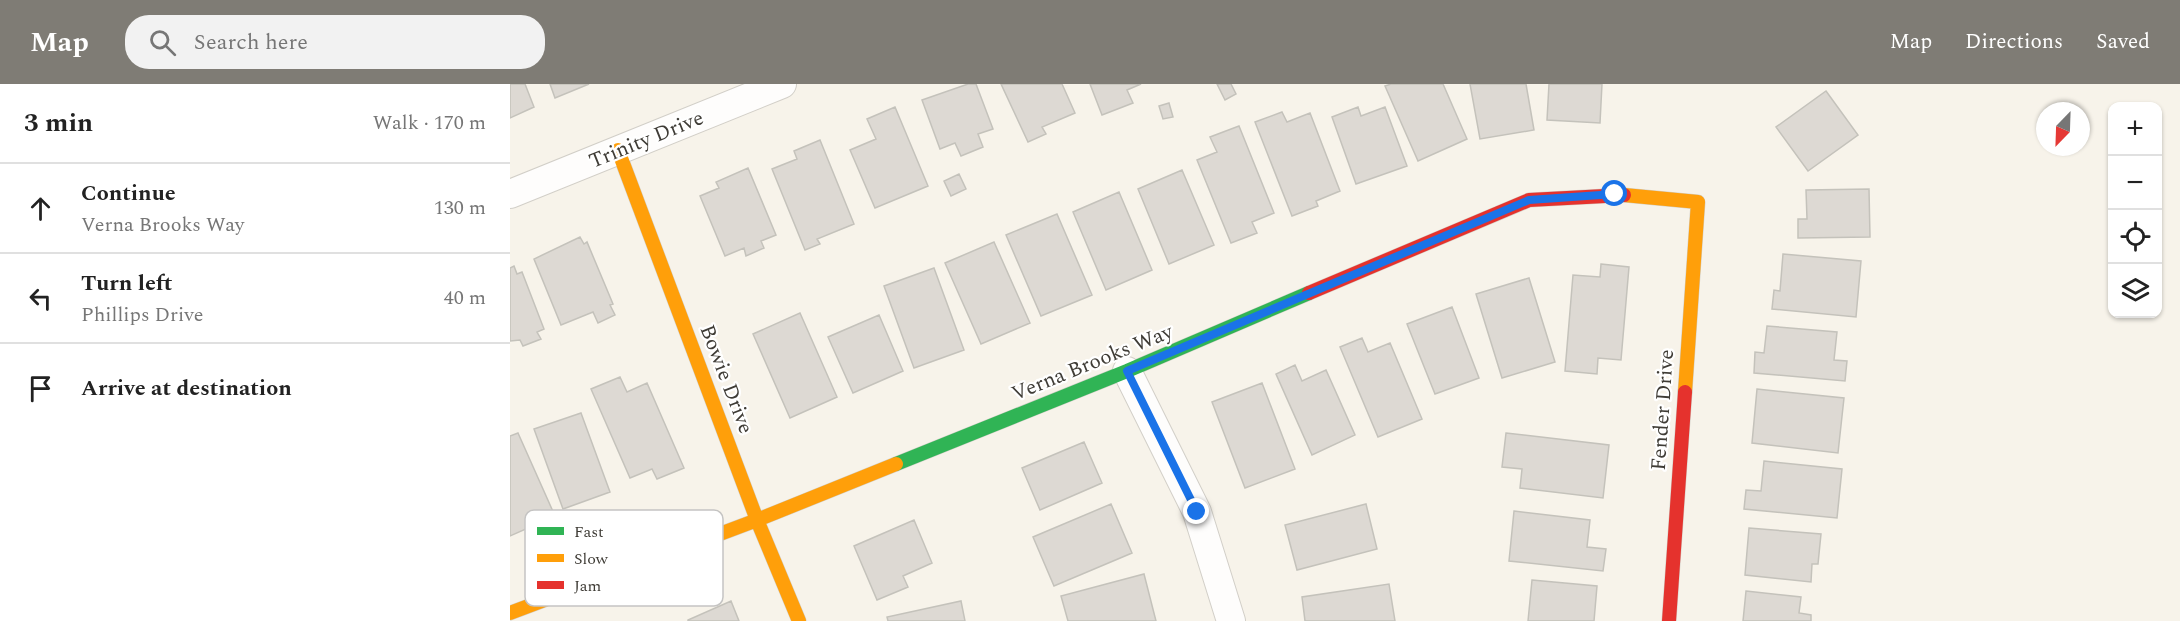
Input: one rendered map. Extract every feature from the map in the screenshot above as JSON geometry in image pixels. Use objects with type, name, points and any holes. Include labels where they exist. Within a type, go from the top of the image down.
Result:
[{"type":"street","name":"Trinity Drive","points":[[510,194],[782,84]]},
{"type":"street","name":"Bowie Drive","points":[[618,150],[758,520],[799,621]]},
{"type":"street","name":"Verna Brooks Way","points":[[723,533],[1127,371],[1529,200],[1615,194],[1698,202]]},
{"type":"street","name":"Fender Drive","points":[[1669,621],[1698,202]]},
{"type":"street","points":[[1127,371],[1197,512],[1231,621]]},
{"type":"street","name":"Verna Brooks Way","points":[[510,613],[529,606]]},
{"type":"building","points":[[510,84],[525,84],[534,107],[510,118]]},
{"type":"building","points":[[550,84],[589,84],[555,98]]},
{"type":"building","points":[[968,84],[976,84],[993,129],[978,134],[983,147],[961,156],[955,143],[940,149],[922,100]]},
{"type":"building","points":[[1001,84],[1062,84],[1075,113],[1042,127],[1046,134],[1028,142]]},
{"type":"building","points":[[1090,84],[1141,84],[1127,90],[1133,103],[1102,115]]},
{"type":"building","points":[[1217,84],[1231,84],[1236,94],[1225,100]]},
{"type":"building","points":[[1443,84],[1467,139],[1418,161],[1385,86]]},
{"type":"building","points":[[1470,84],[1526,84],[1534,130],[1480,139]]},
{"type":"building","points":[[1549,84],[1602,84],[1600,123],[1547,120]]},
{"type":"building","points":[[1826,91],[1858,135],[1808,171],[1776,127]]},
{"type":"building","points":[[1169,103],[1173,117],[1163,119],[1159,106]]},
{"type":"building","points":[[895,107],[928,186],[875,208],[850,150],[876,139],[867,119]]},
{"type":"building","points":[[1358,107],[1361,116],[1385,107],[1407,166],[1356,184],[1332,117]]},
{"type":"building","points":[[1282,112],[1287,122],[1310,113],[1340,191],[1316,201],[1318,206],[1292,216],[1255,122]]},
{"type":"building","points":[[1239,126],[1274,213],[1252,222],[1257,233],[1231,243],[1197,160],[1217,152],[1210,137]]},
{"type":"building","points":[[820,140],[854,224],[817,239],[820,244],[805,250],[772,169],[797,159],[794,151]]},
{"type":"building","points":[[748,168],[776,235],[761,241],[764,248],[746,256],[744,248],[725,256],[700,196],[719,188],[716,182]]},
{"type":"building","points":[[1182,170],[1214,245],[1169,264],[1138,189]]},
{"type":"building","points":[[959,174],[966,189],[951,196],[944,181]]},
{"type":"building","points":[[1869,189],[1870,237],[1798,238],[1798,219],[1807,219],[1806,190]]},
{"type":"building","points":[[1119,192],[1152,270],[1106,290],[1073,212]]},
{"type":"building","points":[[1057,214],[1092,295],[1041,316],[1006,235]]},
{"type":"building","points":[[580,237],[584,244],[587,242],[613,304],[610,305],[615,315],[598,323],[593,312],[561,325],[534,259]]},
{"type":"building","points":[[994,242],[1030,323],[981,344],[945,263]]},
{"type":"building","points":[[1783,254],[1861,261],[1856,317],[1772,309],[1774,290],[1780,291]]},
{"type":"building","points":[[1601,264],[1629,267],[1621,360],[1598,358],[1597,374],[1565,371],[1573,275],[1600,277]]},
{"type":"building","points":[[514,266],[517,274],[522,272],[544,329],[537,332],[541,339],[523,346],[520,340],[510,341],[510,268]]},
{"type":"building","points":[[934,268],[964,350],[914,368],[884,286]]},
{"type":"building","points":[[1529,278],[1555,362],[1502,378],[1476,294]]},
{"type":"building","points":[[1452,307],[1479,378],[1435,394],[1407,324]]},
{"type":"building","points":[[800,313],[837,397],[790,418],[753,334]]},
{"type":"building","points":[[879,315],[903,371],[853,393],[828,337]]},
{"type":"building","points":[[1767,326],[1837,332],[1834,360],[1847,361],[1845,381],[1754,373],[1755,352],[1764,353]]},
{"type":"building","points":[[1362,338],[1368,352],[1390,343],[1422,419],[1378,437],[1340,347]]},
{"type":"building","points":[[1295,365],[1302,381],[1326,370],[1355,435],[1312,455],[1276,374]]},
{"type":"building","points":[[620,377],[627,392],[647,383],[684,468],[657,479],[652,469],[630,478],[591,389]]},
{"type":"building","points":[[1262,383],[1295,469],[1245,488],[1212,402]]},
{"type":"building","points":[[1757,389],[1844,398],[1838,453],[1752,443]]},
{"type":"building","points":[[581,413],[610,492],[563,509],[534,429]]},
{"type":"building","points":[[518,433],[552,510],[525,510],[525,529],[510,536],[510,436]]},
{"type":"building","points":[[1506,433],[1609,445],[1603,498],[1520,488],[1522,469],[1502,467]]},
{"type":"building","points":[[1084,442],[1102,483],[1040,510],[1022,468]]},
{"type":"building","points":[[1764,461],[1842,469],[1837,518],[1744,509],[1746,490],[1761,491]]},
{"type":"building","points":[[1111,504],[1132,553],[1054,586],[1033,537]]},
{"type":"building","points":[[1366,504],[1377,549],[1297,570],[1285,525]]},
{"type":"building","points":[[1514,511],[1590,520],[1587,547],[1606,549],[1603,571],[1509,561]]},
{"type":"building","points":[[914,520],[932,563],[903,576],[908,587],[877,600],[854,546]]},
{"type":"building","points":[[1749,528],[1821,534],[1818,564],[1812,564],[1811,582],[1745,575]]},
{"type":"building","points":[[1144,574],[1156,621],[1068,621],[1061,596]]},
{"type":"building","points":[[1532,580],[1597,586],[1594,621],[1528,621]]},
{"type":"building","points":[[1389,584],[1395,621],[1305,621],[1302,597]]},
{"type":"building","points":[[1746,591],[1801,597],[1799,613],[1811,615],[1811,621],[1743,621]]},
{"type":"building","points":[[731,601],[739,621],[688,621],[723,606]]},
{"type":"building","points":[[961,601],[965,621],[888,621],[887,617]]},
{"type":"traffic: fast","points":[[896,464],[1127,371],[1309,293]]},
{"type":"traffic: slow","points":[[618,150],[757,520],[799,621]]},
{"type":"traffic: slow","points":[[1624,195],[1698,202],[1685,392]]},
{"type":"traffic: slow","points":[[723,533],[896,464]]},
{"type":"traffic: slow","points":[[510,613],[529,606]]},
{"type":"traffic: jam","points":[[1309,293],[1529,200],[1624,195]]},
{"type":"traffic: jam","points":[[1669,621],[1685,392]]},
{"type":"route","points":[[1197,512],[1127,371],[1529,200],[1615,194]]}]
